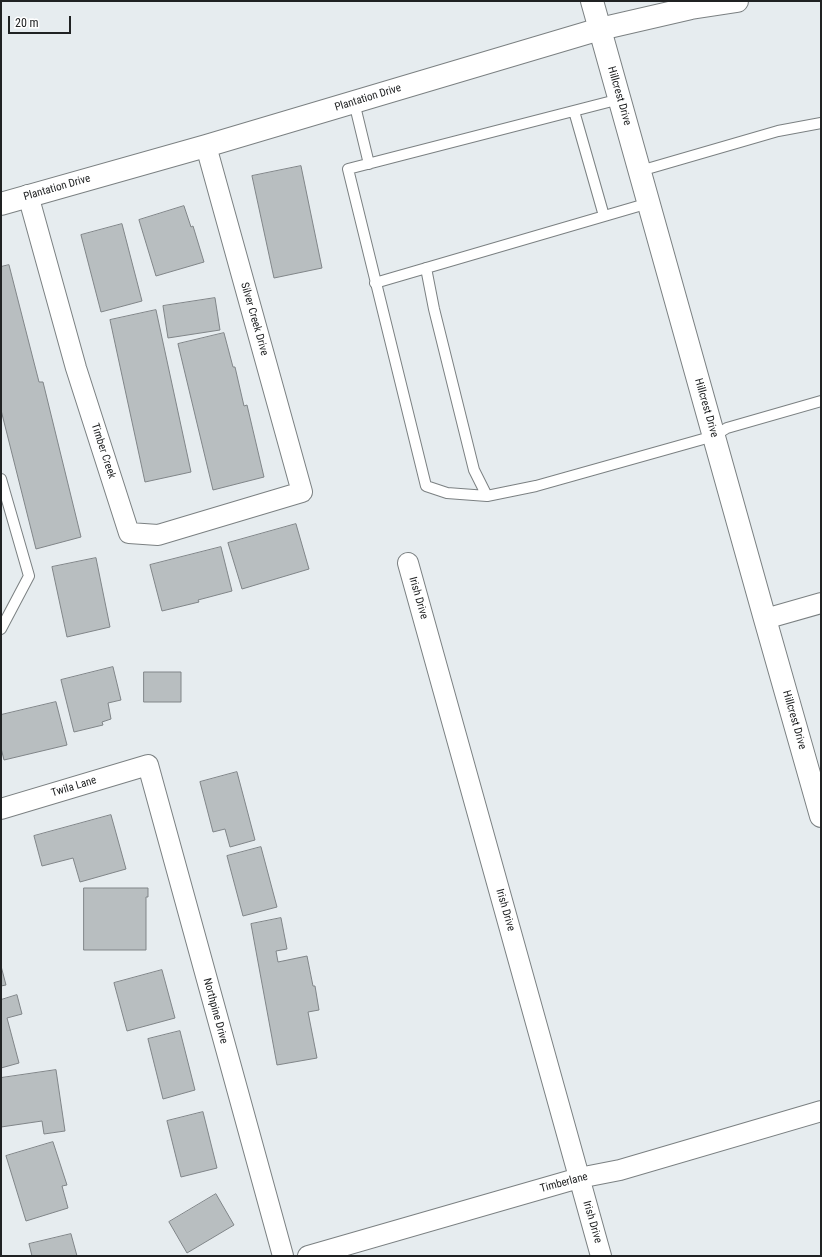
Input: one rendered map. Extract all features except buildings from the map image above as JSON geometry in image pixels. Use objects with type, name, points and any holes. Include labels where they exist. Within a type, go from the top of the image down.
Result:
[{"type":"street","name":"Hillcrest Drive","points":[[592,1],[821,816]]},
{"type":"street","name":"Plantation Drive","points":[[1,204],[28,195],[206,146],[600,29],[691,8],[732,1]]},
{"type":"street","name":"Silver Creek Drive","points":[[206,146],[302,492]]},
{"type":"street","name":"Timber Creek","points":[[28,195],[76,368],[129,533],[158,535],[302,492]]},
{"type":"street","name":"Irish Drive","points":[[408,563],[601,1256]]},
{"type":"street","points":[[765,619],[821,603]]},
{"type":"street","name":"Twila Lane","points":[[1,809],[148,765]]},
{"type":"street","name":"Northpine Drive","points":[[148,765],[283,1256]]},
{"type":"street","name":"Timberlane","points":[[308,1256],[579,1178],[620,1170],[821,1111]]},
{"type":"lane","points":[[620,99],[348,169],[426,486],[447,493],[487,496],[536,486],[714,436],[727,428],[821,401]]},
{"type":"lane","points":[[354,102],[369,164]]},
{"type":"lane","points":[[574,111],[604,216]]},
{"type":"lane","points":[[640,171],[778,130],[821,123]]},
{"type":"lane","points":[[376,283],[649,203]]},
{"type":"lane","points":[[426,268],[434,309],[474,470],[487,496]]},
{"type":"lane","points":[[1,479],[29,576],[1,629]]}]
